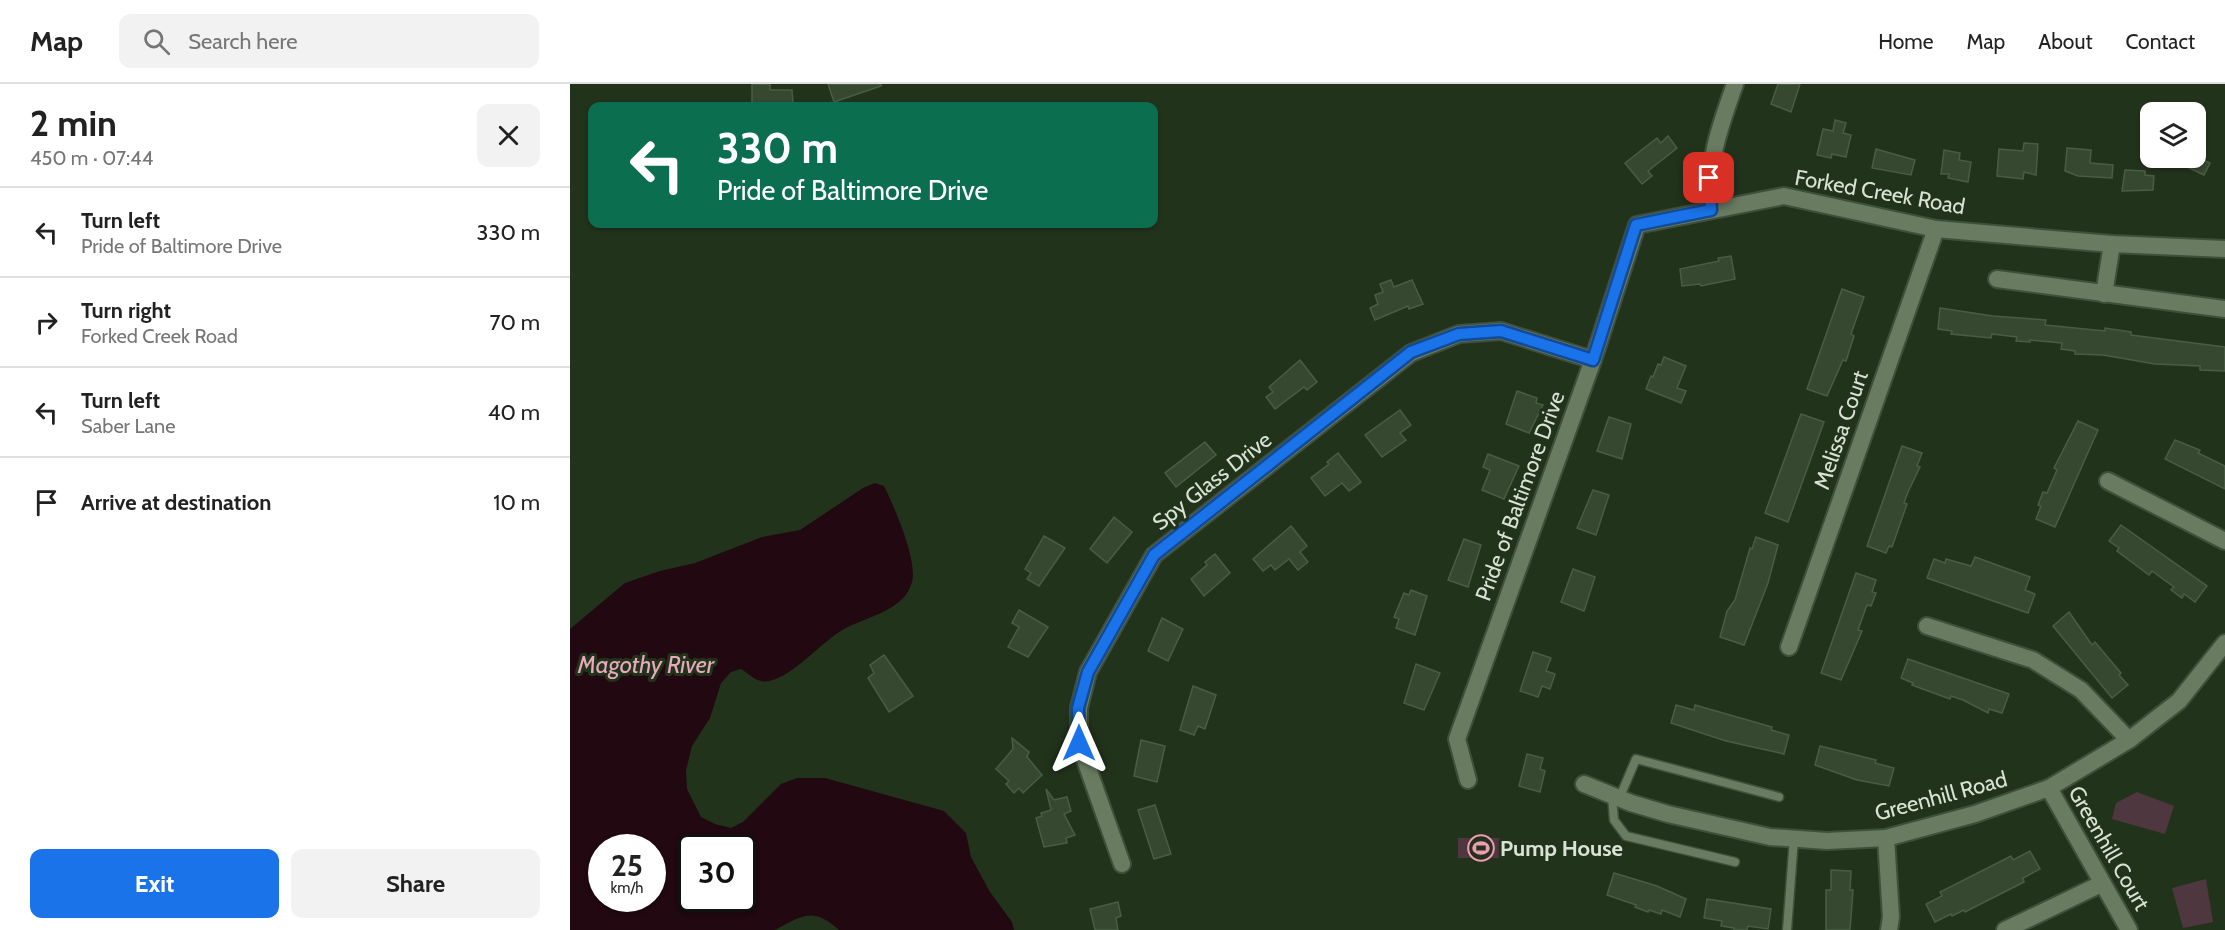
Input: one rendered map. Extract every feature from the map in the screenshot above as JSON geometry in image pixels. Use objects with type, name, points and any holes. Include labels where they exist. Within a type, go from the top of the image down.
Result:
[{"type":"street","points":[[1711,210],[1709,178],[1720,125],[1735,84]]},
{"type":"street","name":"Forked Creek Road","points":[[1636,225],[1784,196],[1936,229],[2112,244],[2225,249]]},
{"type":"street","name":"Pride of Baltimore Drive","points":[[1468,780],[1457,739],[1593,360],[1636,225]]},
{"type":"street","name":"Melissa Court","points":[[1789,646],[1936,229]]},
{"type":"street","points":[[2104,294],[2112,244]]},
{"type":"street","points":[[1997,279],[2225,309]]},
{"type":"street","name":"Spy Glass Drive","points":[[1122,864],[1079,743],[1078,708],[1088,672],[1154,555],[1411,352],[1459,334],[1501,331],[1593,360]]},
{"type":"street","points":[[2108,481],[2225,542]]},
{"type":"street","points":[[1927,626],[2033,660],[2081,690],[2129,740]]},
{"type":"street","name":"Greenhill Road","points":[[1584,784],[1616,797],[1718,827],[1827,841],[1886,838],[1975,814],[2049,788],[2129,740],[2179,701],[2225,643]]},
{"type":"street","name":"Greenhill Court","points":[[2049,788],[2129,930]]},
{"type":"street","points":[[1886,838],[1891,917],[1889,930]]},
{"type":"street","points":[[2006,930],[2102,884]]},
{"type":"lane","points":[[1735,862],[1626,836],[1614,820],[1616,797],[1636,759],[1779,797]]},
{"type":"lane","points":[[1786,930],[1794,838]]},
{"type":"shaded area","points":[[2137,792],[2174,806],[2165,834],[2112,819],[2116,803]]},
{"type":"shaded area","name":"Pump House","points":[[1458,838],[1503,838],[1503,858],[1458,858]]},
{"type":"shaded area","points":[[2206,879],[2213,922],[2183,928],[2172,888]]},
{"type":"water","name":"Magothy River","points":[[875,483],[884,486],[904,534],[912,561],[912,582],[908,592],[900,601],[887,610],[844,629],[788,673],[765,682],[741,669],[731,672],[721,683],[710,718],[692,746],[686,770],[687,789],[701,817],[731,828],[743,822],[781,784],[797,778],[825,778],[944,811],[966,833],[971,857],[990,892],[1012,922],[1014,930],[839,930],[821,918],[807,916],[775,930],[570,930],[570,629],[625,583],[660,571],[695,563],[762,537],[800,530],[863,488]]},
{"type":"building","points":[[752,84],[770,84],[770,90],[792,90],[793,102],[752,102]]},
{"type":"building","points":[[828,84],[881,84],[881,86],[834,102]]},
{"type":"building","points":[[1778,84],[1800,84],[1791,112],[1771,104]]},
{"type":"building","points":[[1835,120],[1846,123],[1843,133],[1851,135],[1846,157],[1832,154],[1831,158],[1817,155],[1823,129],[1833,131]]},
{"type":"building","points":[[1668,136],[1677,148],[1648,171],[1652,176],[1642,184],[1625,163],[1657,138],[1661,143]]},
{"type":"building","points":[[2024,143],[2038,144],[2036,175],[2024,172],[2023,179],[1997,176],[1999,149],[2023,151]]},
{"type":"building","points":[[2067,148],[2091,150],[2090,163],[2113,165],[2112,178],[2078,176],[2065,171]]},
{"type":"building","points":[[1876,149],[1915,160],[1911,175],[1872,168]]},
{"type":"building","points":[[1944,150],[1960,153],[1959,160],[1971,162],[1968,182],[1948,178],[1949,174],[1941,174]]},
{"type":"building","points":[[2206,161],[2210,163],[2204,175],[2189,168],[2206,168]]},
{"type":"building","points":[[2125,170],[2145,171],[2145,175],[2154,176],[2153,190],[2122,191]]},
{"type":"building","points":[[1731,256],[1735,279],[1701,286],[1700,284],[1682,286],[1680,269],[1719,261],[1718,258]]},
{"type":"building","points":[[1391,280],[1394,287],[1412,280],[1423,304],[1409,309],[1408,306],[1375,320],[1370,308],[1378,304],[1375,295],[1383,292],[1380,284]]},
{"type":"building","points":[[1842,289],[1864,297],[1851,334],[1854,336],[1846,361],[1843,360],[1827,396],[1807,389]]},
{"type":"building","points":[[1940,308],[1993,316],[2046,320],[2045,325],[2105,331],[2105,328],[2131,332],[2131,335],[2225,347],[2225,371],[2200,370],[2200,366],[2155,364],[2103,355],[2075,354],[2075,351],[2061,349],[2062,343],[2016,341],[2017,337],[1992,334],[1991,338],[1951,334],[1952,331],[1938,329]]},
{"type":"building","points":[[1664,357],[1686,366],[1677,388],[1686,391],[1681,403],[1646,389],[1651,376],[1653,377],[1658,364],[1661,365]]},
{"type":"building","points":[[1300,360],[1317,382],[1307,390],[1304,387],[1275,409],[1266,397],[1273,392],[1269,387]]},
{"type":"building","points":[[1517,391],[1537,398],[1536,403],[1543,405],[1529,433],[1506,424]]},
{"type":"building","points":[[1400,410],[1411,425],[1400,433],[1406,440],[1382,457],[1365,435]]},
{"type":"building","points":[[1801,414],[1824,422],[1788,522],[1765,513]]},
{"type":"building","points":[[1609,417],[1631,424],[1622,459],[1597,451]]},
{"type":"building","points":[[2078,421],[2098,430],[2055,527],[2036,519],[2041,506],[2038,505],[2043,492],[2047,493],[2057,470],[2054,468]]},
{"type":"building","points":[[2175,440],[2200,450],[2198,453],[2225,466],[2225,489],[2165,459]]},
{"type":"building","points":[[1205,442],[1216,455],[1176,487],[1165,473]]},
{"type":"building","points":[[1902,446],[1922,453],[1917,466],[1920,467],[1904,503],[1907,504],[1892,547],[1889,546],[1886,553],[1867,546]]},
{"type":"building","points":[[1338,453],[1361,482],[1349,491],[1342,483],[1325,496],[1311,478],[1329,464],[1327,462]]},
{"type":"building","points":[[1488,454],[1519,466],[1504,499],[1482,490],[1490,470],[1483,467]]},
{"type":"building","points":[[1593,490],[1609,495],[1596,535],[1577,528]]},
{"type":"building","points":[[1114,517],[1132,532],[1107,563],[1090,549]]},
{"type":"building","points":[[2121,525],[2207,586],[2195,602],[2184,594],[2182,598],[2171,590],[2174,587],[2152,571],[2149,575],[2117,551],[2119,548],[2109,541]]},
{"type":"building","points":[[1291,526],[1307,546],[1300,552],[1308,562],[1298,570],[1289,559],[1275,570],[1271,565],[1263,571],[1253,559]]},
{"type":"building","points":[[1044,536],[1065,548],[1039,586],[1027,579],[1031,573],[1025,569]]},
{"type":"building","points":[[1756,537],[1778,545],[1768,583],[1744,645],[1720,637],[1727,611],[1735,600],[1750,548],[1752,549]]},
{"type":"building","points":[[1464,539],[1481,545],[1468,587],[1448,580]]},
{"type":"building","points":[[1215,554],[1230,573],[1204,596],[1191,579],[1207,565],[1205,562]]},
{"type":"building","points":[[1975,557],[2030,577],[2025,590],[2035,594],[2028,613],[1927,578],[1934,559],[1945,563],[1946,559],[1971,566]]},
{"type":"building","points":[[1573,569],[1595,577],[1584,611],[1561,602]]},
{"type":"building","points":[[1856,573],[1876,580],[1872,592],[1876,593],[1871,606],[1867,605],[1858,630],[1862,631],[1841,680],[1821,673]]},
{"type":"building","points":[[1411,590],[1427,596],[1415,635],[1396,628],[1399,619],[1394,617],[1404,593],[1409,595]]},
{"type":"building","points":[[1019,610],[1048,627],[1028,657],[1008,647],[1019,627],[1012,623]]},
{"type":"building","points":[[2069,612],[2092,645],[2095,642],[2128,685],[2112,698],[2053,626]]},
{"type":"building","points":[[1162,618],[1183,629],[1168,661],[1148,651]]},
{"type":"building","points":[[1533,652],[1551,658],[1546,671],[1555,674],[1550,689],[1542,686],[1538,697],[1520,691]]},
{"type":"building","points":[[884,655],[913,696],[889,712],[868,678],[874,673],[870,665]]},
{"type":"building","points":[[1908,659],[2009,694],[2002,713],[1989,709],[1988,713],[1963,700],[1951,696],[1950,699],[1912,685],[1913,683],[1901,678]]},
{"type":"building","points":[[1416,664],[1440,673],[1424,710],[1404,703]]},
{"type":"building","points":[[1193,686],[1216,695],[1205,729],[1198,726],[1194,735],[1180,730]]},
{"type":"building","points":[[1676,705],[1694,710],[1695,705],[1772,727],[1771,730],[1789,735],[1784,754],[1726,741],[1671,723]]},
{"type":"building","points":[[1012,738],[1029,752],[1027,757],[1042,775],[1023,793],[1019,788],[1014,793],[1006,784],[1009,781],[996,769],[1013,749]]},
{"type":"building","points":[[1141,740],[1165,746],[1157,782],[1134,776]]},
{"type":"building","points":[[1820,746],[1876,760],[1875,763],[1894,768],[1889,786],[1857,780],[1815,765]]},
{"type":"building","points":[[1527,754],[1543,758],[1540,769],[1545,771],[1540,792],[1519,786]]},
{"type":"building","points":[[1046,789],[1054,800],[1067,797],[1071,811],[1064,814],[1075,835],[1066,838],[1067,843],[1044,847],[1036,818],[1042,816],[1041,813],[1051,810]]},
{"type":"building","points":[[1155,805],[1171,854],[1154,859],[1138,810]]},
{"type":"building","points":[[2030,851],[2040,869],[2023,878],[2024,882],[1965,912],[1964,910],[1952,916],[1951,914],[1935,922],[1926,904],[1942,896],[1940,892],[2011,856],[2013,860]]},
{"type":"building","points":[[1831,870],[1851,871],[1850,890],[1853,890],[1850,930],[1826,930],[1826,890],[1831,890]]},
{"type":"building","points":[[1614,873],[1657,886],[1686,899],[1680,917],[1662,910],[1661,914],[1649,910],[1648,912],[1635,907],[1636,905],[1607,895]]},
{"type":"building","points":[[1707,899],[1771,909],[1768,929],[1748,926],[1747,930],[1734,930],[1734,928],[1721,926],[1722,921],[1704,918]]},
{"type":"building","points":[[1118,902],[1121,916],[1116,918],[1118,930],[1095,930],[1090,909]]},
{"type":"place","name":"Pump House","points":[[1481,848]]},
{"type":"route","points":[[1079,743],[1078,708],[1088,672],[1154,555],[1411,352],[1459,334],[1501,331],[1593,360],[1636,225],[1711,210],[1709,178]]}]
